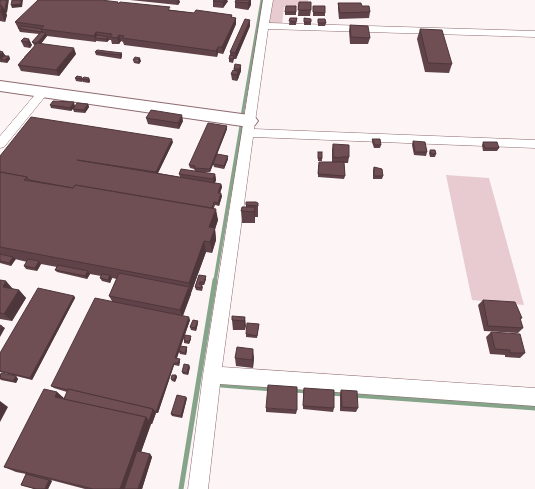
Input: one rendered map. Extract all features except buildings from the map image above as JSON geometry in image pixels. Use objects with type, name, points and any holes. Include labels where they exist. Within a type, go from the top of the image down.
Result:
[{"type":"street","points":[[198,489],[245,123],[268,0]]},
{"type":"street","points":[[263,26],[535,34]]},
{"type":"street","points":[[0,86],[245,123],[535,144]]},
{"type":"street","points":[[0,144],[43,92]]},
{"type":"street","points":[[212,374],[535,397]]},
{"type":"shaded area","points":[[271,0],[308,0],[307,8],[284,7],[282,25],[267,24]]},
{"type":"shaded area","points":[[446,175],[489,178],[524,305],[472,300]]},
{"type":"waterway","points":[[241,122],[262,0]]},
{"type":"waterway","points":[[215,281],[242,121]]},
{"type":"waterway","points":[[181,489],[215,280]]},
{"type":"waterway","points":[[221,385],[273,389]]},
{"type":"waterway","points":[[293,390],[309,391]]},
{"type":"waterway","points":[[329,393],[344,394]]},
{"type":"waterway","points":[[353,395],[535,408]]}]
